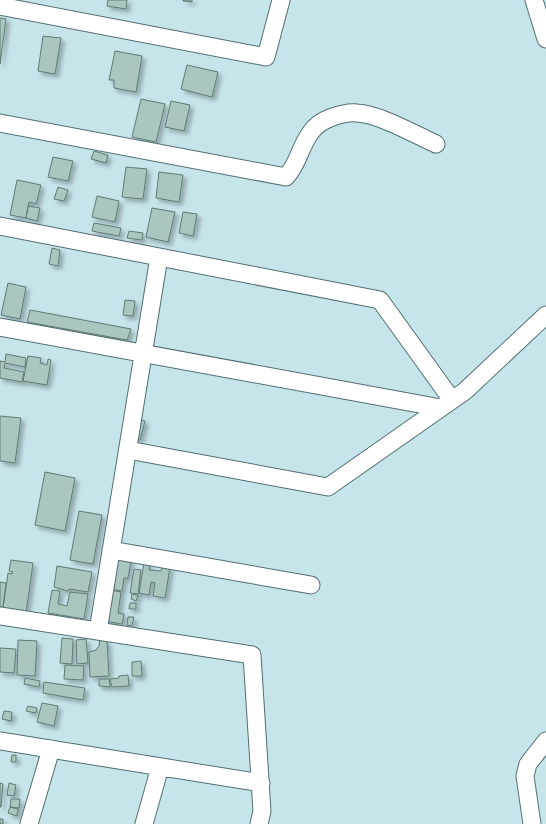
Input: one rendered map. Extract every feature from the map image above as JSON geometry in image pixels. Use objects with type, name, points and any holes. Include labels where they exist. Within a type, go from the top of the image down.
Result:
[{"type":"street","points":[[0,6],[266,57],[281,0]]},
{"type":"street","points":[[534,0],[546,39]]},
{"type":"street","points":[[0,123],[286,177],[293,169],[311,132],[321,121],[340,114],[356,113],[375,116],[436,144]]},
{"type":"street","points":[[0,226],[380,300],[446,404]]},
{"type":"street","points":[[98,631],[160,257]]},
{"type":"street","points":[[128,450],[328,487],[466,391],[546,315]]},
{"type":"street","points":[[0,326],[144,353],[446,404]]},
{"type":"street","points":[[111,550],[311,584]]},
{"type":"street","points":[[0,616],[252,655],[261,783],[262,811],[259,824]]},
{"type":"street","points":[[0,741],[261,783]]},
{"type":"street","points":[[532,824],[525,776],[528,764],[546,741]]},
{"type":"street","points":[[29,824],[51,749]]},
{"type":"street","points":[[144,824],[160,767]]},
{"type":"building","points":[[108,0],[127,0],[126,9],[107,6]]},
{"type":"building","points":[[192,0],[192,2],[183,1]]},
{"type":"building","points":[[0,18],[6,19],[0,64]]},
{"type":"building","points":[[43,36],[61,38],[55,74],[38,71]]},
{"type":"building","points":[[115,51],[142,56],[136,92],[114,88],[114,80],[109,80]]},
{"type":"building","points":[[187,65],[218,72],[212,97],[181,89]]},
{"type":"building","points":[[141,99],[165,104],[156,142],[132,137]]},
{"type":"building","points":[[171,101],[190,105],[184,131],[165,127]]},
{"type":"building","points":[[94,151],[108,155],[106,163],[91,159]]},
{"type":"building","points":[[53,157],[73,161],[68,181],[48,177]]},
{"type":"building","points":[[126,167],[147,169],[143,199],[122,197]]},
{"type":"building","points":[[159,172],[183,175],[179,202],[156,198]]},
{"type":"building","points":[[17,180],[41,185],[36,204],[29,202],[26,218],[10,215]]},
{"type":"building","points":[[58,187],[68,190],[64,201],[54,199]]},
{"type":"building","points":[[97,196],[119,201],[115,222],[92,217]]},
{"type":"building","points":[[28,206],[40,208],[37,221],[26,218]]},
{"type":"building","points":[[152,208],[175,212],[168,242],[146,237]]},
{"type":"building","points":[[183,212],[197,214],[193,236],[179,233]]},
{"type":"building","points":[[94,223],[121,228],[119,236],[92,231]]},
{"type":"building","points":[[129,231],[143,233],[142,240],[127,238]]},
{"type":"building","points":[[52,248],[60,250],[58,266],[49,264]]},
{"type":"building","points":[[8,283],[26,287],[20,319],[1,315]]},
{"type":"building","points":[[125,300],[135,301],[133,316],[123,315]]},
{"type":"building","points":[[30,310],[131,329],[127,340],[27,322]]},
{"type":"building","points":[[6,354],[26,358],[25,367],[5,363],[4,368],[24,372],[22,382],[0,378],[0,361],[5,362]]},
{"type":"building","points":[[28,356],[41,358],[40,363],[47,365],[48,359],[51,360],[47,385],[23,381]]},
{"type":"building","points":[[0,416],[21,418],[15,463],[0,461]]},
{"type":"building","points":[[138,419],[145,421],[140,440],[133,438]]},
{"type":"building","points":[[45,472],[75,478],[65,531],[35,525]]},
{"type":"building","points":[[79,511],[102,515],[93,564],[70,560]]},
{"type":"building","points":[[115,557],[131,560],[128,578],[124,578],[122,591],[110,589]]},
{"type":"building","points":[[11,560],[33,563],[26,613],[3,608],[8,573],[12,574],[13,572],[9,571]]},
{"type":"building","points":[[144,563],[150,564],[149,570],[161,571],[162,566],[170,567],[165,598],[153,596],[155,583],[151,582],[149,595],[139,593]]},
{"type":"building","points":[[57,566],[92,572],[88,592],[69,589],[68,591],[54,587]]},
{"type":"building","points":[[134,569],[141,570],[138,594],[130,593]]},
{"type":"building","points":[[0,582],[6,583],[3,607],[0,607]]},
{"type":"building","points":[[52,590],[60,591],[58,604],[67,606],[70,592],[88,594],[84,619],[48,613]]},
{"type":"building","points":[[110,590],[121,592],[118,613],[124,614],[122,624],[104,621]]},
{"type":"building","points":[[132,594],[138,595],[136,601],[131,599]]},
{"type":"building","points":[[130,603],[136,603],[136,609],[129,609]]},
{"type":"building","points":[[128,617],[134,617],[132,626],[127,625]]},
{"type":"building","points":[[62,638],[73,639],[72,664],[60,663]]},
{"type":"building","points":[[86,639],[88,663],[77,664],[76,640]]},
{"type":"building","points":[[100,639],[107,641],[109,676],[90,677],[89,652],[96,650],[99,646]]},
{"type":"building","points":[[18,640],[37,641],[35,676],[17,675]]},
{"type":"building","points":[[0,648],[16,649],[14,673],[0,672]]},
{"type":"building","points":[[141,661],[142,676],[132,676],[132,662]]},
{"type":"building","points":[[65,665],[84,666],[83,680],[64,679]]},
{"type":"building","points":[[128,675],[129,686],[112,687],[110,679]]},
{"type":"building","points":[[25,678],[40,681],[39,687],[24,684]]},
{"type":"building","points":[[99,679],[109,679],[110,687],[99,686]]},
{"type":"building","points":[[44,682],[85,688],[83,700],[43,693]]},
{"type":"building","points":[[42,703],[58,706],[54,726],[37,722]]},
{"type":"building","points":[[28,706],[37,708],[36,713],[26,711]]},
{"type":"building","points":[[4,711],[12,712],[11,721],[2,719]]},
{"type":"building","points":[[12,755],[16,755],[16,762],[11,762]]},
{"type":"building","points":[[0,783],[3,784],[1,807],[0,807]]},
{"type":"building","points":[[9,783],[16,785],[14,796],[7,795]]},
{"type":"building","points":[[11,799],[20,799],[19,808],[10,807]]},
{"type":"building","points":[[10,807],[18,809],[17,816],[8,813]]},
{"type":"building","points":[[0,819],[3,819],[3,824],[0,824]]}]
